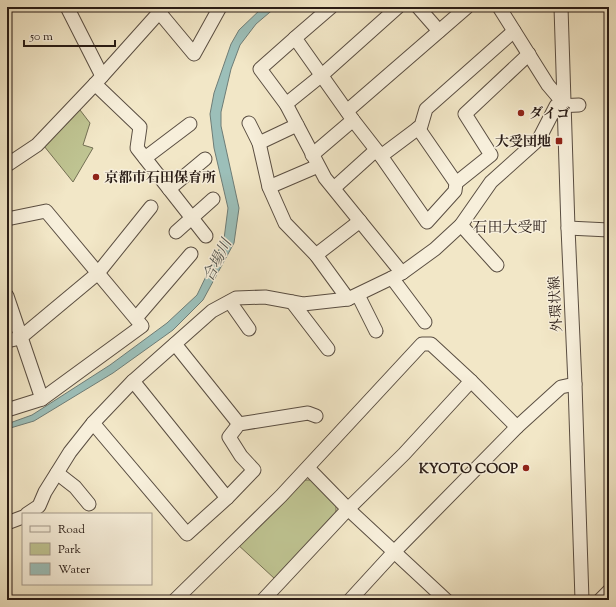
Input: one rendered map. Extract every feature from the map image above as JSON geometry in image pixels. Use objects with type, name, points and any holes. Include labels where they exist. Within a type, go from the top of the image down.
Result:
[{"type":"street","points":[[67,7],[98,80],[140,127],[137,148],[206,236]]},
{"type":"street","points":[[7,164],[37,145],[162,10],[194,54],[220,7]]},
{"type":"street","points":[[331,7],[260,69],[286,104],[325,178],[360,221],[397,276],[425,322]]},
{"type":"street","points":[[286,104],[322,75],[398,7]]},
{"type":"street","points":[[418,7],[439,31]]},
{"type":"street","points":[[269,187],[315,160],[350,116],[439,31],[467,7]]},
{"type":"street","points":[[498,7],[548,85],[565,105]]},
{"type":"street","name":"外環状線","points":[[561,7],[582,600]]},
{"type":"street","points":[[334,188],[379,153],[421,126],[426,109],[514,31]]},
{"type":"street","points":[[295,38],[350,116],[379,153],[426,222],[455,191],[456,183],[418,128]]},
{"type":"street","points":[[456,183],[491,155],[465,114],[529,54]]},
{"type":"street","points":[[29,513],[39,506],[45,492],[70,452],[93,423],[133,381],[212,312],[236,298],[265,297],[304,304],[353,297],[397,276],[435,249],[461,225],[490,182],[539,140],[556,106],[579,104]]},
{"type":"street","points":[[145,158],[190,124]]},
{"type":"street","points":[[250,124],[259,143],[269,187],[284,223],[316,255],[353,297],[376,331]]},
{"type":"street","points":[[259,143],[297,125]]},
{"type":"street","points":[[169,189],[205,159]]},
{"type":"street","points":[[176,232],[213,199]]},
{"type":"street","points":[[7,341],[20,338],[98,273],[151,207]]},
{"type":"street","points":[[7,219],[46,211],[142,326],[42,399],[7,410]]},
{"type":"street","points":[[316,255],[360,221]]},
{"type":"street","points":[[461,225],[497,265]]},
{"type":"street","points":[[568,228],[609,230]]},
{"type":"street","points":[[136,318],[191,254]]},
{"type":"street","points":[[7,296],[20,338],[42,399]]},
{"type":"street","points":[[230,302],[249,329]]},
{"type":"street","points":[[292,302],[328,349]]},
{"type":"street","points":[[175,344],[239,424]]},
{"type":"street","points":[[178,599],[308,468],[422,344],[431,344],[517,427]]},
{"type":"street","points":[[133,381],[227,498]]},
{"type":"street","points":[[263,600],[348,509],[404,454],[471,381]]},
{"type":"street","points":[[350,600],[394,552],[517,427],[560,387],[575,384]]},
{"type":"street","points":[[93,423],[188,534],[227,498],[254,470],[241,456],[228,436],[239,424],[308,413],[316,416]]},
{"type":"street","points":[[308,468],[440,598]]},
{"type":"street","points":[[57,474],[74,487],[89,504]]},
{"type":"street","points":[[7,522],[22,517]]},
{"type":"street","points":[[600,600],[609,591]]},
{"type":"green space","points":[[80,110],[90,123],[83,145],[93,148],[73,182],[44,146]]},
{"type":"green space","points":[[302,480],[310,480],[336,506],[336,512],[275,579],[236,543]]},
{"type":"water","name":"合場川","points":[[263,7],[276,7],[256,24],[240,45],[231,69],[221,112],[221,126],[239,208],[234,243],[203,300],[173,330],[113,373],[34,421],[7,429],[7,424],[32,415],[110,365],[167,323],[197,295],[224,239],[228,208],[214,148],[210,114],[214,93],[231,44],[239,30]]},
{"type":"place","name":"ダイゴ","points":[[521,113]]},
{"type":"place","name":"大受団地","points":[[559,141]]},
{"type":"place","name":"京都市石田保育所","points":[[96,177]]},
{"type":"place","name":"KYOTO COOP","points":[[526,468]]},
{"type":"district","name":"石田大受町","points":[[510,227]]}]
